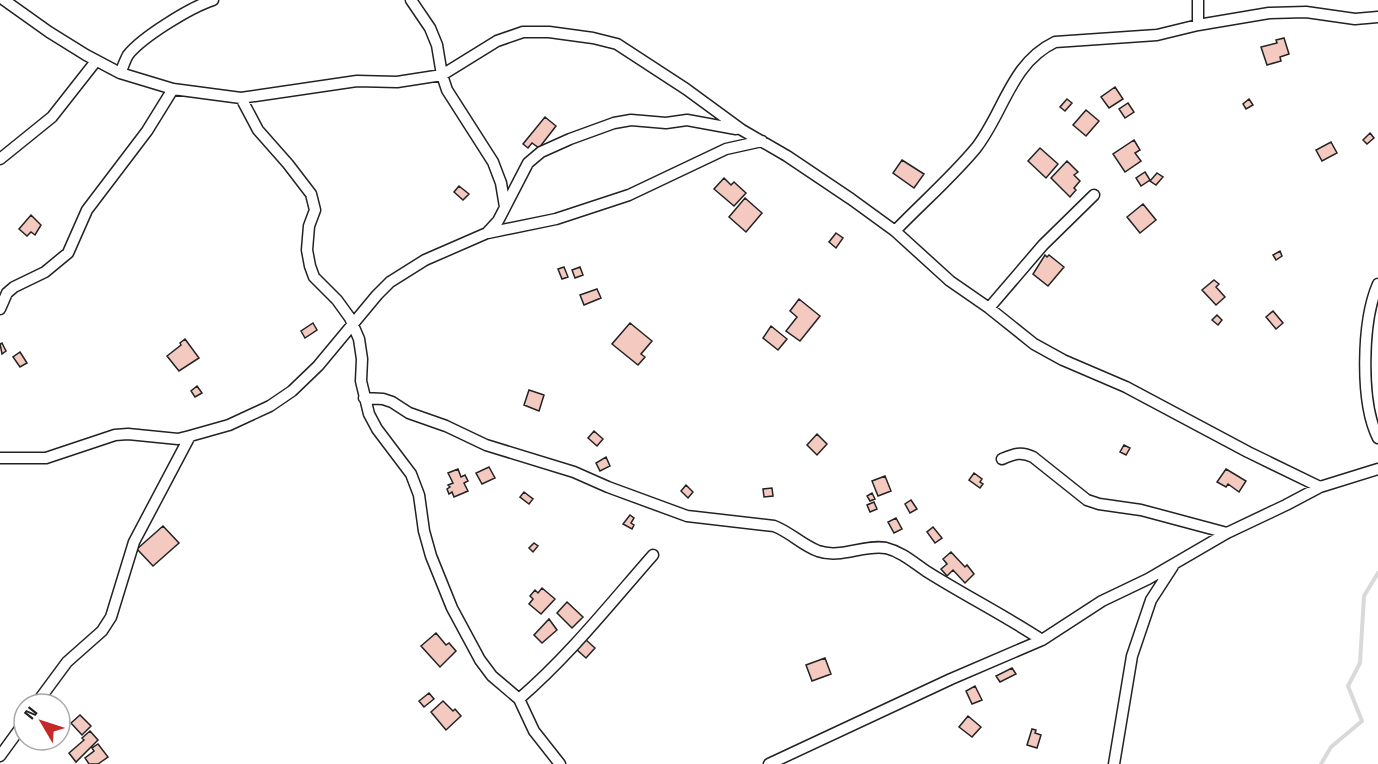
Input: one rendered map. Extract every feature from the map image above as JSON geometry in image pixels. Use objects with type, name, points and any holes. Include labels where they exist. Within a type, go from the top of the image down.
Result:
[{"type":"street","points":[[4,0],[49,32],[120,73],[173,89],[240,98],[357,81],[397,82],[442,75],[497,41],[523,32],[549,32],[617,44],[637,55],[742,130],[851,199],[895,231],[950,281],[989,308],[1034,344],[1063,360],[1126,387],[1248,452],[1320,487]]},
{"type":"street","points":[[120,73],[127,57],[134,49],[182,13],[213,0]]},
{"type":"street","points":[[411,0],[430,28],[437,45],[447,90],[463,118],[488,150],[501,183],[506,208]]},
{"type":"street","points":[[1198,0],[1198,25]]},
{"type":"street","points":[[895,231],[977,146],[1025,65],[1039,49],[1055,42],[1157,35],[1198,25],[1287,12],[1355,19],[1378,17]]},
{"type":"street","points":[[0,159],[52,117],[96,61]]},
{"type":"street","points":[[0,309],[7,293],[14,286],[45,272],[68,253],[87,210],[147,131],[173,89]]},
{"type":"street","points":[[240,98],[258,130],[311,194],[315,210],[309,226],[307,250],[309,266],[314,277],[337,300],[350,318],[359,339],[361,381],[369,414],[377,429],[411,474],[419,495],[424,531],[431,556],[452,608],[480,660],[492,676],[519,699],[534,731],[560,764]]},
{"type":"street","points":[[487,233],[506,208],[528,163],[541,152],[614,123],[631,120],[666,123],[687,120],[742,130]]},
{"type":"street","points":[[0,458],[46,458],[115,435],[128,434],[169,439],[190,436],[229,424],[270,406],[292,392],[353,326],[376,295],[404,272],[424,260],[487,233],[555,219],[629,195],[726,149],[762,141]]},
{"type":"street","points":[[989,308],[1043,245],[1094,195]]},
{"type":"street","points":[[1378,284],[1367,319],[1366,347],[1371,418],[1378,438]]},
{"type":"street","points":[[364,398],[392,402],[409,413],[446,426],[486,445],[574,472],[687,516],[774,526],[787,531],[818,551],[839,553],[873,547],[888,549],[906,557],[1042,640]]},
{"type":"street","points":[[45,692],[67,662],[102,631],[111,617],[134,542],[190,436]]},
{"type":"street","points":[[1002,459],[1015,453],[1024,453],[1033,456],[1087,500],[1141,510],[1227,533]]},
{"type":"street","points":[[769,764],[951,679],[1042,640],[1102,601],[1227,533],[1286,506],[1320,487],[1378,469]]},
{"type":"street","points":[[519,699],[544,678],[570,651],[653,555]]},
{"type":"street","points":[[1114,764],[1124,715],[1126,683],[1140,628],[1151,600],[1175,563]]},
{"type":"street","points":[[0,756],[12,740]]},
{"type":"building","points":[[1284,38],[1289,54],[1280,57],[1281,61],[1267,65],[1261,47],[1277,43],[1276,40]]},
{"type":"building","points":[[1115,87],[1123,99],[1109,108],[1101,97]]},
{"type":"building","points":[[1067,99],[1072,103],[1065,111],[1060,107]]},
{"type":"building","points":[[1249,99],[1253,105],[1246,109],[1243,104]]},
{"type":"building","points":[[1128,103],[1134,112],[1125,118],[1119,109]]},
{"type":"building","points":[[1086,110],[1099,121],[1086,136],[1073,125]]},
{"type":"building","points":[[545,117],[556,126],[539,148],[532,143],[528,148],[523,144]]},
{"type":"building","points":[[1370,133],[1374,138],[1367,144],[1363,140]]},
{"type":"building","points":[[1134,140],[1140,150],[1135,153],[1141,161],[1125,172],[1113,154]]},
{"type":"building","points":[[1331,142],[1337,153],[1322,161],[1316,150]]},
{"type":"building","points":[[1040,148],[1058,164],[1046,178],[1028,161]]},
{"type":"building","points":[[902,160],[924,174],[914,188],[893,173]]},
{"type":"building","points":[[1067,161],[1078,172],[1074,175],[1080,181],[1070,197],[1051,178]]},
{"type":"building","points":[[1145,172],[1150,180],[1141,186],[1136,178]]},
{"type":"building","points":[[1157,173],[1163,177],[1156,185],[1150,181]]},
{"type":"building","points":[[724,178],[731,185],[734,182],[746,193],[734,206],[714,189]]},
{"type":"building","points":[[459,186],[469,194],[463,200],[454,192]]},
{"type":"building","points":[[745,198],[762,213],[746,232],[729,217]]},
{"type":"building","points":[[1143,204],[1156,220],[1140,233],[1127,217]]},
{"type":"building","points":[[31,215],[41,225],[35,235],[31,232],[27,236],[19,229]]},
{"type":"building","points":[[836,233],[843,238],[836,248],[829,242]]},
{"type":"building","points":[[1280,251],[1282,256],[1276,260],[1273,255]]},
{"type":"building","points":[[1045,255],[1047,257],[1049,255],[1064,267],[1048,286],[1033,274]]},
{"type":"building","points":[[564,267],[568,277],[562,279],[558,269]]},
{"type":"building","points":[[580,267],[583,275],[575,278],[572,270]]},
{"type":"building","points":[[1214,280],[1219,284],[1216,287],[1225,297],[1216,305],[1202,290]]},
{"type":"building","points":[[597,289],[601,298],[584,305],[580,295]]},
{"type":"building","points":[[799,299],[820,316],[800,341],[786,331],[797,317],[790,311]]},
{"type":"building","points":[[1273,311],[1283,323],[1276,329],[1266,317]]},
{"type":"building","points":[[1217,315],[1222,320],[1218,325],[1212,320]]},
{"type":"building","points":[[313,323],[317,330],[305,338],[301,331]]},
{"type":"building","points":[[630,323],[652,341],[641,354],[645,357],[638,365],[612,344]]},
{"type":"building","points":[[771,326],[787,339],[778,350],[763,338]]},
{"type":"building","points":[[185,339],[199,358],[179,371],[167,356]]},
{"type":"building","points":[[2,343],[6,351],[2,354],[0,344]]},
{"type":"building","points":[[20,352],[27,363],[20,367],[13,357]]},
{"type":"building","points":[[197,386],[202,393],[195,397],[191,391]]},
{"type":"building","points":[[529,390],[544,395],[539,411],[524,405]]},
{"type":"building","points":[[594,431],[603,439],[597,446],[588,438]]},
{"type":"building","points":[[817,434],[827,444],[817,455],[807,445]]},
{"type":"building","points":[[1124,445],[1130,448],[1126,455],[1120,452]]},
{"type":"building","points":[[606,457],[610,466],[600,471],[596,463]]},
{"type":"building","points":[[489,467],[495,478],[482,484],[476,473]]},
{"type":"building","points":[[458,469],[461,477],[465,475],[468,481],[464,483],[468,491],[454,497],[447,489],[450,487],[448,485],[453,483],[448,473]]},
{"type":"building","points":[[1226,469],[1246,481],[1239,492],[1228,484],[1226,487],[1217,482]]},
{"type":"building","points":[[974,473],[982,479],[980,482],[983,484],[980,488],[969,480]]},
{"type":"building","points":[[885,476],[891,491],[878,496],[872,481]]},
{"type":"building","points":[[686,485],[693,492],[688,498],[681,491]]},
{"type":"building","points":[[772,488],[773,496],[764,497],[763,489]]},
{"type":"building","points":[[524,492],[533,499],[529,504],[520,497]]},
{"type":"building","points":[[872,493],[875,499],[870,501],[867,496]]},
{"type":"building","points":[[911,500],[917,509],[910,513],[905,504]]},
{"type":"building","points":[[874,502],[877,509],[870,512],[867,505]]},
{"type":"building","points":[[630,515],[634,518],[631,523],[634,525],[632,529],[623,524]]},
{"type":"building","points":[[896,518],[902,529],[894,533],[888,522]]},
{"type":"building","points":[[163,526],[179,543],[153,566],[137,549]]},
{"type":"building","points":[[933,527],[942,538],[935,543],[927,532]]},
{"type":"building","points":[[534,543],[538,546],[533,552],[529,548]]},
{"type":"building","points":[[951,552],[974,574],[965,583],[953,570],[947,576],[941,569],[947,564],[943,559]]},
{"type":"building","points":[[542,588],[555,599],[541,614],[529,604],[533,599],[530,596],[535,590],[538,593]]},
{"type":"building","points":[[567,602],[583,617],[572,628],[557,613]]},
{"type":"building","points":[[549,619],[557,630],[542,643],[534,635]]},
{"type":"building","points":[[436,633],[446,645],[449,643],[456,651],[440,667],[421,646]]},
{"type":"building","points":[[585,639],[595,648],[586,658],[576,649]]},
{"type":"building","points":[[825,658],[831,674],[812,681],[806,665]]},
{"type":"building","points":[[1012,668],[1016,674],[1000,682],[996,676]]},
{"type":"building","points":[[975,686],[982,700],[972,704],[966,691]]},
{"type":"building","points":[[429,693],[434,699],[424,707],[419,701]]},
{"type":"building","points":[[443,701],[461,716],[446,730],[431,712]]},
{"type":"building","points":[[80,715],[91,726],[82,735],[72,722]]},
{"type":"building","points":[[968,716],[981,727],[972,737],[959,727]]},
{"type":"building","points":[[1032,729],[1041,735],[1037,748],[1027,745]]},
{"type":"building","points":[[90,731],[98,740],[76,762],[69,753],[84,740],[82,738]]},
{"type":"building","points":[[98,744],[108,757],[98,764],[89,764],[85,758],[94,751],[92,748]]},
{"type":"waterway","points":[[1321,764],[1331,747],[1362,721],[1348,686],[1360,663],[1364,596],[1378,573]]}]
